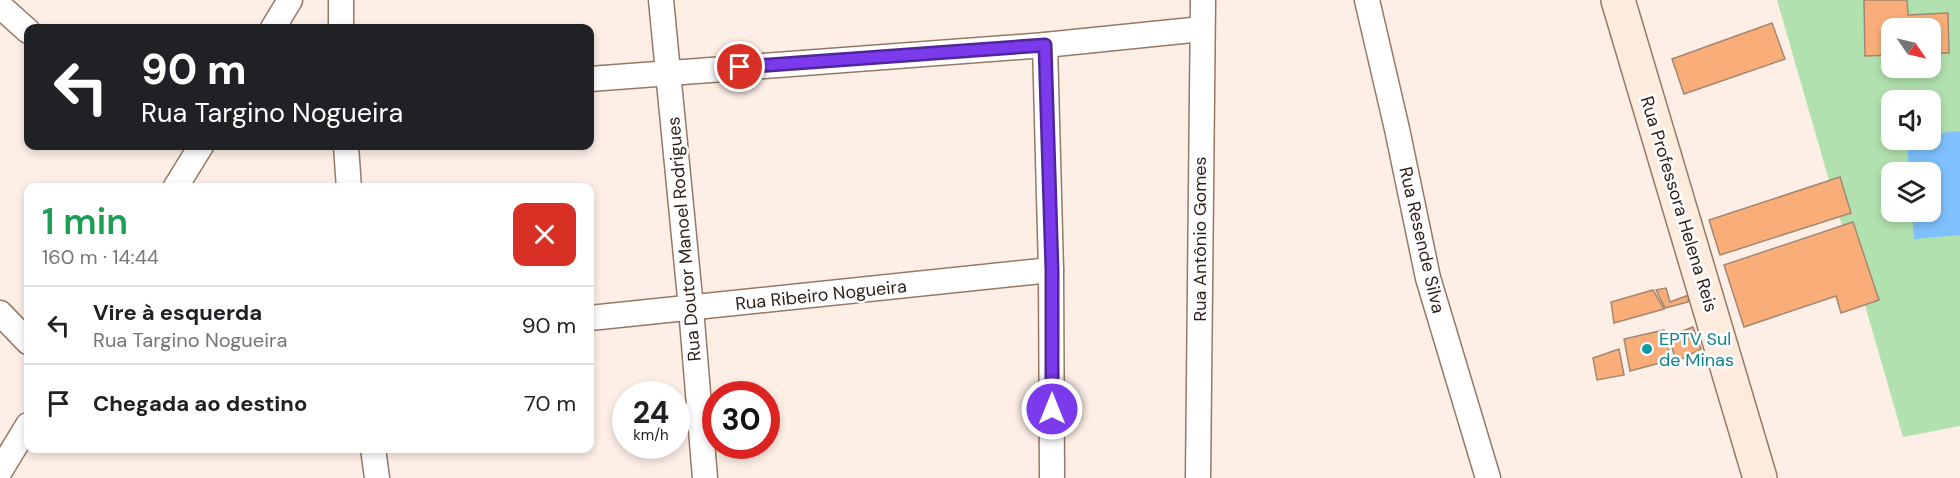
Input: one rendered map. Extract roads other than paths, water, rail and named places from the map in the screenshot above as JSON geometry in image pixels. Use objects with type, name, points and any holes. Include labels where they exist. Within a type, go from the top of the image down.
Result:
[{"type":"main road","name":"Rua Professora Helena Reis","points":[[1618,0],[1760,478]]},
{"type":"street","points":[[341,0],[341,24]]},
{"type":"street","name":"Rua Doutor Manoel Rodrigues","points":[[662,0],[705,478]]},
{"type":"street","name":"Rua Antônio Gomes","points":[[1198,478],[1203,0]]},
{"type":"street","name":"Rua Resende Silva","points":[[1367,0],[1428,278],[1488,478]]},
{"type":"street","points":[[0,6],[24,27]]},
{"type":"street","points":[[594,79],[1045,45],[1202,29]]},
{"type":"street","points":[[1045,45],[1052,270],[1052,478]]},
{"type":"street","points":[[178,183],[199,150]]},
{"type":"street","points":[[345,150],[348,183]]},
{"type":"street","name":"Rua Ribeiro Nogueira","points":[[594,318],[1052,270]]},
{"type":"street","points":[[0,314],[24,338]]},
{"type":"street","points":[[0,471],[24,432]]},
{"type":"street","points":[[374,453],[377,478]]},
{"type":"water","points":[[1960,131],[1960,235],[1914,239],[1913,222],[1941,222],[1941,162],[1908,162],[1908,150],[1941,150],[1941,133]]},
{"type":"place","name":"EPTV Sul de Minas","points":[[1647,349]]}]
